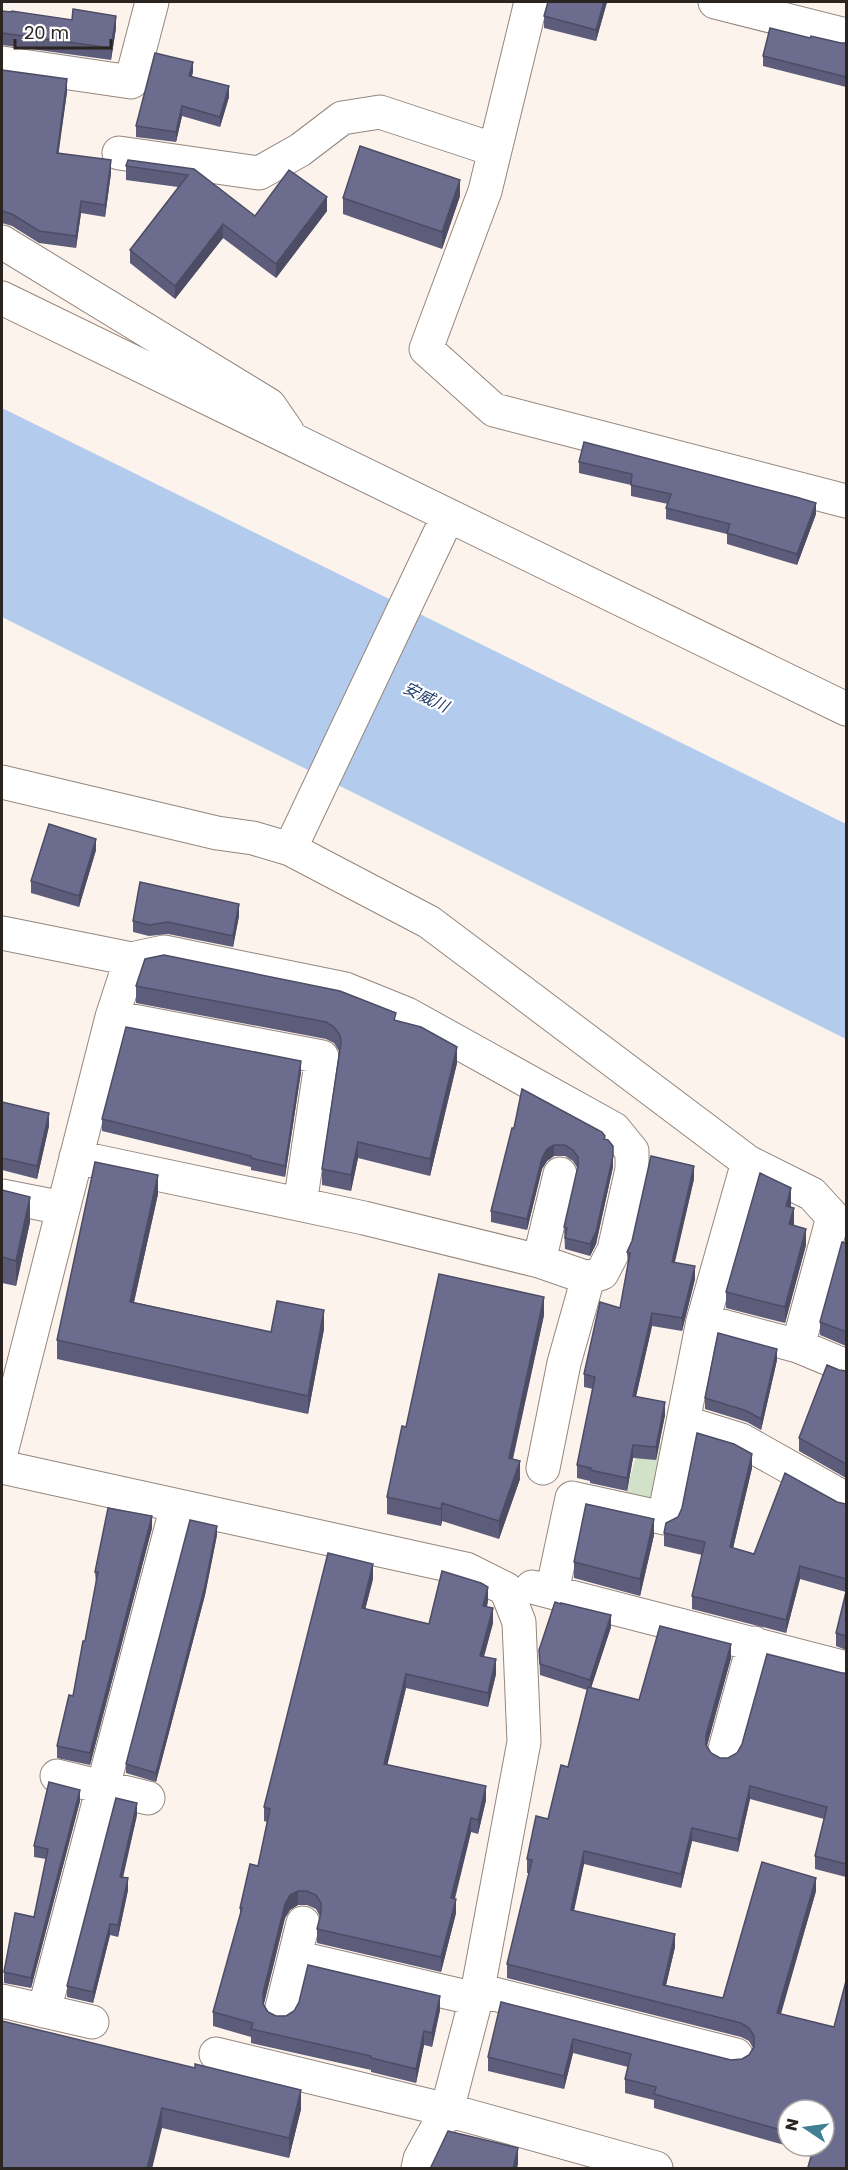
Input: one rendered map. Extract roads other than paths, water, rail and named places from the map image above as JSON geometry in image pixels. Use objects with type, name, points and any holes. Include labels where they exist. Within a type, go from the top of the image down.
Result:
[{"type":"street","points":[[2,63],[131,82],[152,2]]},
{"type":"street","points":[[531,2],[484,191],[426,349],[494,410],[846,501]]},
{"type":"street","points":[[715,2],[846,35]]},
{"type":"street","points":[[119,153],[260,173],[300,150],[342,118],[380,112],[495,150]]},
{"type":"street","points":[[2,242],[269,405],[295,442]]},
{"type":"street","points":[[2,298],[846,709]]},
{"type":"street","points":[[292,843],[448,516]]},
{"type":"street","points":[[2,782],[217,833],[292,843],[429,922],[748,1162],[812,1194],[833,1217],[798,1346]]},
{"type":"street","points":[[2,933],[131,959],[164,952],[345,989],[407,1014],[614,1129],[632,1151],[632,1169],[614,1250],[602,1273],[588,1278],[538,1261],[364,1218],[76,1157]]},
{"type":"street","points":[[2,1449],[112,1017],[131,959]]},
{"type":"street","points":[[112,1017],[322,1057],[300,1204]]},
{"type":"street","points":[[552,1592],[572,1498],[664,1518],[703,1321],[748,1162]]},
{"type":"street","points":[[538,1261],[560,1174]]},
{"type":"street","points":[[2,1196],[63,1208]]},
{"type":"street","points":[[543,1468],[564,1363],[588,1278]]},
{"type":"street","points":[[703,1321],[798,1346],[846,1366]]},
{"type":"street","points":[[683,1422],[741,1440],[846,1499]]},
{"type":"street","points":[[2,1467],[466,1569],[506,1589],[533,1587],[846,1668]]},
{"type":"street","points":[[44,2011],[177,1506]]},
{"type":"street","points":[[418,2169],[420,2159],[447,2110],[477,1995],[524,1742],[519,1622],[506,1589]]},
{"type":"street","points":[[724,1754],[754,1643]]},
{"type":"street","points":[[57,1776],[148,1798]]},
{"type":"street","points":[[281,2012],[303,1923]]},
{"type":"street","points":[[295,1957],[477,1995],[736,2055]]},
{"type":"street","points":[[2,2001],[92,2022]]},
{"type":"street","points":[[216,2054],[447,2110],[656,2169]]},
{"type":"water","name":"安威川","points":[[2,408],[846,824],[846,1039],[2,617]]}]
